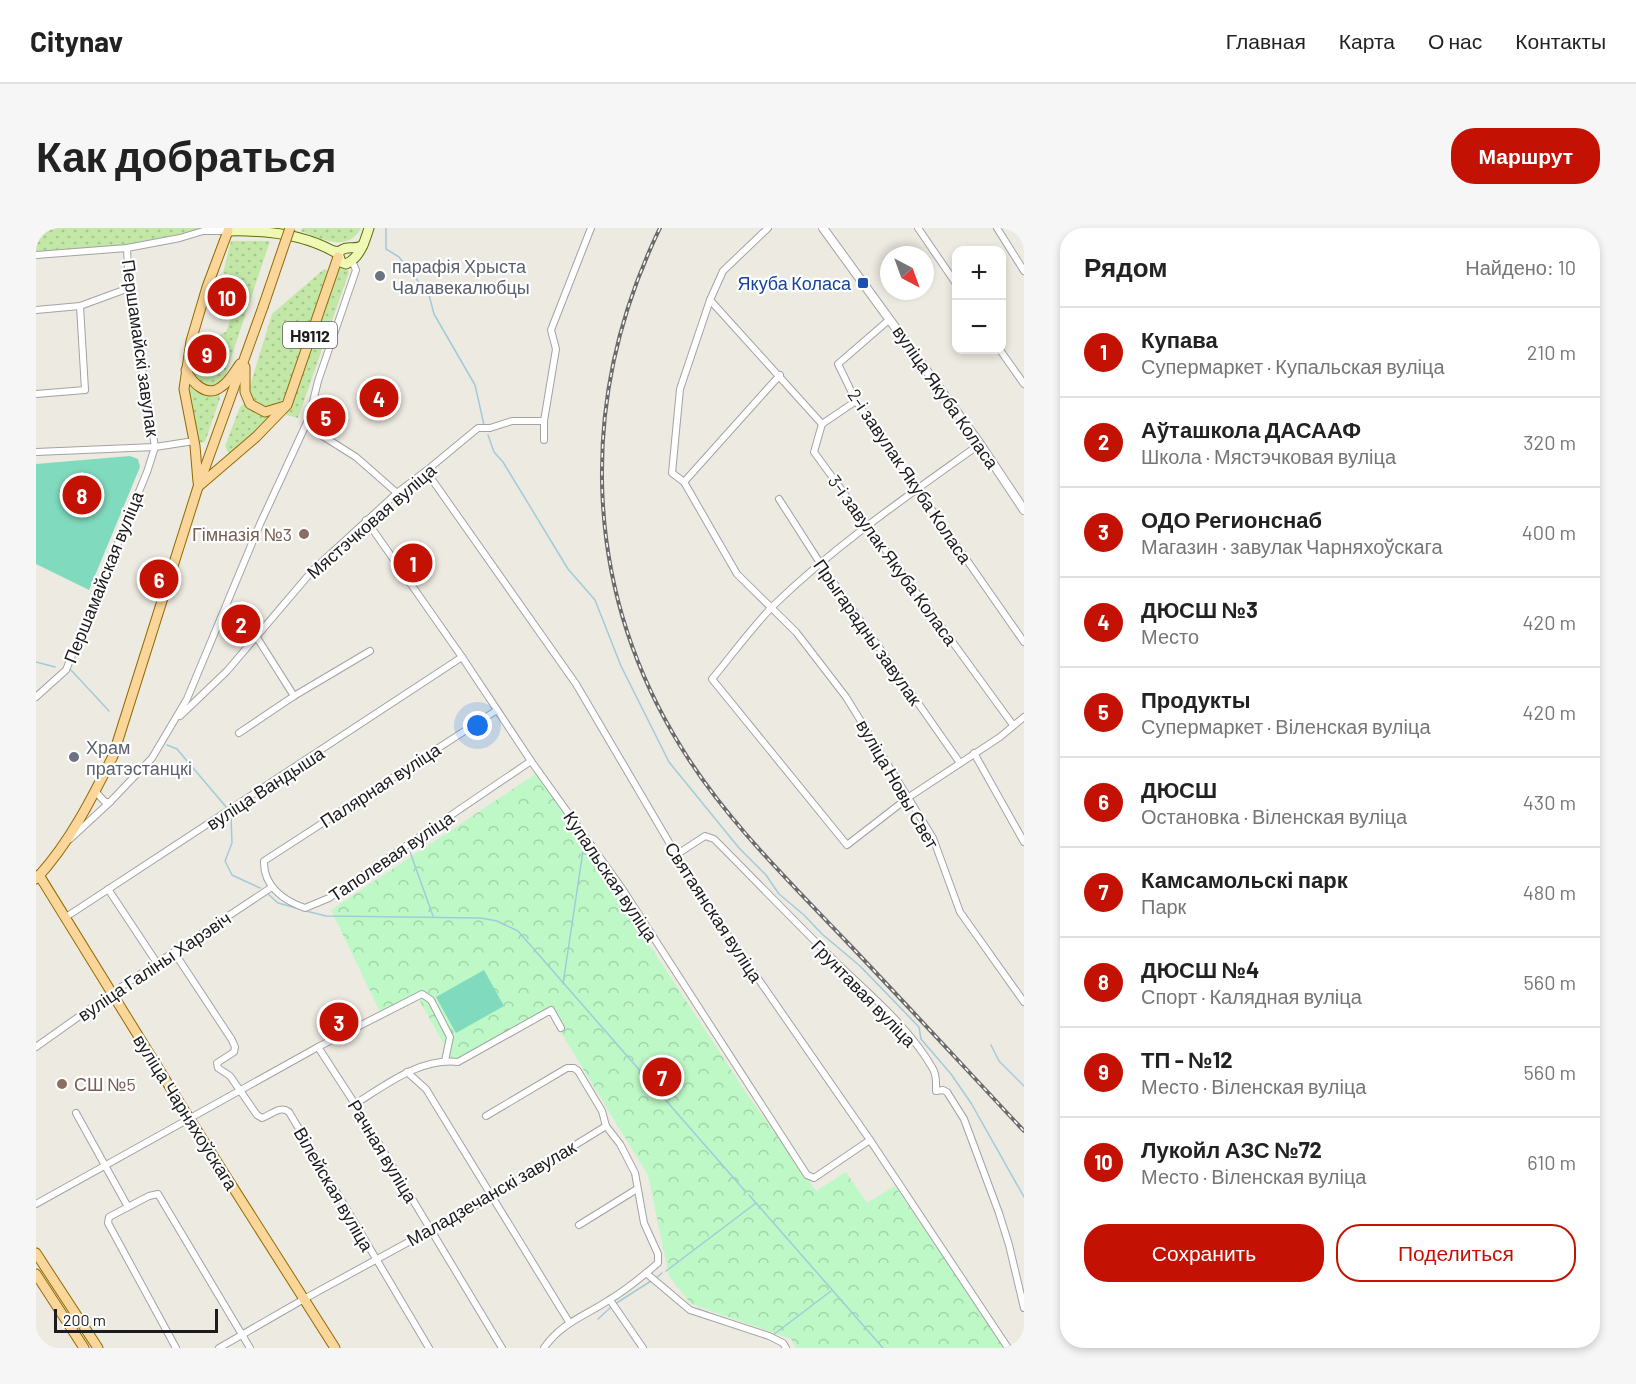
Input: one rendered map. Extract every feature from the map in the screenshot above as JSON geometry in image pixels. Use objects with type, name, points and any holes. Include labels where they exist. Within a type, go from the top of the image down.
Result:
[{"type":"main road","points":[[37,876],[57,852],[95,792],[113,756],[198,487],[290,228]]},
{"type":"main road","points":[[198,487],[194,441],[185,401],[186,370],[190,341],[228,231],[273,232],[303,239],[346,264],[356,252],[369,228]]},
{"type":"main road","points":[[337,257],[345,247],[356,252]]},
{"type":"main road","name":"Н9112","points":[[198,487],[256,437],[287,405],[337,257]]},
{"type":"main road","points":[[186,370],[193,382],[201,388],[214,390],[223,387],[246,356]]},
{"type":"main road","points":[[246,356],[245,392],[250,404],[265,412],[287,405]]},
{"type":"main road","name":"вуліца Чарняхоўскага","points":[[37,876],[66,917],[189,1118],[335,1348]]},
{"type":"main road","points":[[36,1252],[98,1348]]},
{"type":"main road","points":[[36,1274],[84,1348]]},
{"type":"street","points":[[544,440],[544,421],[556,348],[551,330],[591,228]]},
{"type":"street","name":"вуліца Новы Свет","points":[[768,228],[723,271],[710,300],[681,389],[672,473],[684,482],[737,574],[796,632],[846,697],[933,838],[960,912],[1024,1002]]},
{"type":"street","name":"вуліца Якуба Коласа","points":[[823,228],[980,444],[1024,510]]},
{"type":"street","points":[[918,228],[952,278]]},
{"type":"street","points":[[997,228],[1024,271]]},
{"type":"street","points":[[36,255],[127,248],[180,238],[203,231],[228,231]]},
{"type":"street","name":"Першамайскі завулак","points":[[127,248],[129,288],[154,447]]},
{"type":"street","points":[[57,852],[152,758],[187,699],[260,524],[309,418],[318,381],[356,270],[356,252]]},
{"type":"street","points":[[36,310],[80,306],[129,288]]},
{"type":"street","points":[[710,300],[822,424],[856,401]]},
{"type":"street","points":[[36,394],[85,390],[80,306]]},
{"type":"street","name":"2-і завулак Якуба Коласа","points":[[890,319],[838,364],[856,401],[1024,642]]},
{"type":"street","points":[[1003,354],[1024,384]]},
{"type":"street","points":[[684,482],[780,375]]},
{"type":"street","points":[[309,418],[321,435],[356,457],[397,493]]},
{"type":"street","name":"Мястэчковая вуліца","points":[[176,720],[227,671],[313,570],[397,493],[478,428],[490,428],[512,421],[544,421]]},
{"type":"street","name":"3-і завулак Якуба Коласа","points":[[822,424],[814,452],[1013,725]]},
{"type":"street","points":[[36,452],[154,447],[194,441]]},
{"type":"street","points":[[980,444],[868,525],[820,563],[772,607],[712,679],[847,845],[909,797],[1000,737],[1024,717]]},
{"type":"street","name":"Першамайская вуліца","points":[[36,697],[66,670],[147,472],[154,447]]},
{"type":"street","name":"Святаянская вуліца","points":[[426,471],[576,684],[700,895],[870,1140],[1008,1348]]},
{"type":"street","name":"Прыгарадны завулак","points":[[779,499],[820,563],[960,763]]},
{"type":"street","name":"Купальская вуліца","points":[[366,520],[462,657],[531,761],[621,887],[807,1174],[814,1178],[870,1140]]},
{"type":"street","points":[[256,636],[294,696]]},
{"type":"street","points":[[239,733],[294,696],[370,651]]},
{"type":"street","name":"вуліца Вандыша","points":[[66,917],[462,657]]},
{"type":"street","points":[[187,699],[194,704]]},
{"type":"street","name":"Палярная вуліца","points":[[272,887],[264,872],[264,861],[497,710]]},
{"type":"street","points":[[974,753],[1024,842]]},
{"type":"street","name":"Таполевая вуліца","points":[[272,887],[289,903],[305,908],[329,898],[531,761]]},
{"type":"street","points":[[95,792],[105,802],[110,802]]},
{"type":"street","name":"Грунтавая вуліца","points":[[676,855],[705,836],[714,839],[910,1037],[932,1068],[936,1079],[936,1091],[947,1092],[964,1119],[999,1213],[1024,1308]]},
{"type":"street","name":"вуліца Галіны Харэвіч","points":[[36,1047],[112,993],[272,887]]},
{"type":"street","points":[[108,889],[157,963]]},
{"type":"street","name":"Вілейская вуліца","points":[[174,952],[235,1047],[234,1053],[218,1063],[218,1068],[230,1076],[257,1115],[262,1118],[280,1109],[286,1109],[289,1112],[429,1348]]},
{"type":"street","points":[[36,1204],[318,1047],[422,994],[431,1000],[450,1036],[445,1061]]},
{"type":"street","points":[[355,1104],[406,1072],[445,1061],[458,1062],[551,1010],[561,1029]]},
{"type":"street","name":"Рачная вуліца","points":[[318,1047],[355,1104],[502,1348]]},
{"type":"street","points":[[486,1116],[567,1068],[574,1068],[578,1071],[602,1111],[606,1126],[620,1144],[635,1173],[644,1223],[658,1254],[658,1263],[646,1273],[610,1300],[568,1322],[544,1348]]},
{"type":"street","points":[[406,1072],[426,1089],[568,1322]]},
{"type":"street","points":[[76,1113],[128,1207]]},
{"type":"street","name":"Маладзечанскі завулак","points":[[219,1348],[491,1197],[606,1126]]},
{"type":"street","points":[[579,1225],[638,1190]]},
{"type":"street","points":[[176,1348],[108,1223],[109,1217],[149,1196],[158,1194],[250,1348]]},
{"type":"street","points":[[646,1273],[690,1310],[769,1336],[783,1343],[786,1348]]},
{"type":"street","points":[[610,1300],[643,1348]]},
{"type":"green space","points":[[36,228],[201,228],[167,239],[122,247],[36,253]]},
{"type":"green space","points":[[302,228],[361,228],[349,240],[333,242],[301,231]]},
{"type":"green space","points":[[231,241],[270,241],[225,376],[216,386],[203,386],[192,373],[201,342],[226,332],[241,290],[236,287],[239,278],[223,273]]},
{"type":"green space","points":[[338,267],[347,269],[349,272],[298,418],[286,415]]},
{"type":"green space","points":[[324,269],[330,271],[285,397],[269,407],[259,404],[249,389],[272,314]]},
{"type":"green space","points":[[190,386],[203,394],[219,394],[220,398],[205,442],[198,443],[188,388]]},
{"type":"green space","points":[[245,403],[258,414],[275,415],[229,454],[225,446],[240,407]]},
{"type":"green space","points":[[130,456],[138,459],[140,467],[89,590],[36,564],[36,464]]},
{"type":"green space","points":[[537,773],[747,1094],[816,1191],[846,1172],[867,1203],[895,1186],[1005,1348],[796,1348],[791,1339],[691,1304],[669,1276],[648,1175],[547,1010],[453,1060],[418,998],[382,1016],[331,910]]},
{"type":"green space","points":[[484,970],[504,1006],[456,1033],[436,997]]},
{"type":"waterway","points":[[386,228],[386,249],[399,257],[429,295],[434,314],[475,385],[484,425]]},
{"type":"waterway","points":[[488,435],[494,452],[503,462],[568,569],[595,600],[621,666],[669,762],[739,848],[766,875],[779,894],[860,966],[919,1027],[921,1039],[951,1074],[971,1103],[1024,1197]]},
{"type":"waterway","points":[[36,662],[55,667]]},
{"type":"waterway","points":[[71,670],[109,711]]},
{"type":"waterway","points":[[167,745],[177,749],[227,808]]},
{"type":"waterway","points":[[231,816],[232,843],[225,861],[232,875],[260,888]]},
{"type":"waterway","points":[[563,984],[583,851]]},
{"type":"waterway","points":[[410,852],[433,916]]},
{"type":"waterway","points":[[268,894],[278,903],[296,908]]},
{"type":"waterway","points":[[306,911],[326,916],[481,918],[497,921],[518,931],[745,1191]]},
{"type":"waterway","points":[[991,1045],[999,1061],[1024,1086]]},
{"type":"waterway","points":[[749,1195],[883,1348]]},
{"type":"waterway","points":[[666,1271],[756,1203]]},
{"type":"waterway","points":[[656,1278],[662,1273]]},
{"type":"waterway","points":[[615,1304],[651,1281]]},
{"type":"waterway","points":[[773,1335],[831,1291]]},
{"type":"waterway","points":[[598,1319],[610,1308]]},
{"type":"waterway","points":[[698,1309],[709,1313]]},
{"type":"railway","points":[[660,228],[633,292],[615,358],[604,424],[602,490],[609,556],[624,621],[648,685],[698,774],[737,824],[1024,1131]]},
{"type":"place","name":"парафія Хрыста Чалавекалюбцы","points":[[380,276]]},
{"type":"place","name":"Якуба Коласа","points":[[863,283]]},
{"type":"place","name":"Лукойл АЗС №72","points":[[227,297]]},
{"type":"place","name":"ТП - №12","points":[[207,354]]},
{"type":"place","name":"ДЮСШ №3","points":[[379,398]]},
{"type":"place","name":"Продукты","points":[[326,417]]},
{"type":"place","name":"ДЮСШ №4","points":[[82,495]]},
{"type":"place","name":"Гімназія №3","points":[[304,534]]},
{"type":"place","name":"Купава","points":[[413,563]]},
{"type":"place","name":"ДЮСШ","points":[[159,579]]},
{"type":"place","name":"Аўташкола ДАСААФ","points":[[241,624]]},
{"type":"place","name":"Храм пратэстанцкі","points":[[74,757]]},
{"type":"place","name":"ОДО Регионснаб","points":[[339,1022]]},
{"type":"place","name":"Камсамольскі парк","points":[[662,1077]]},
{"type":"place","name":"СШ №5","points":[[62,1084]]}]
